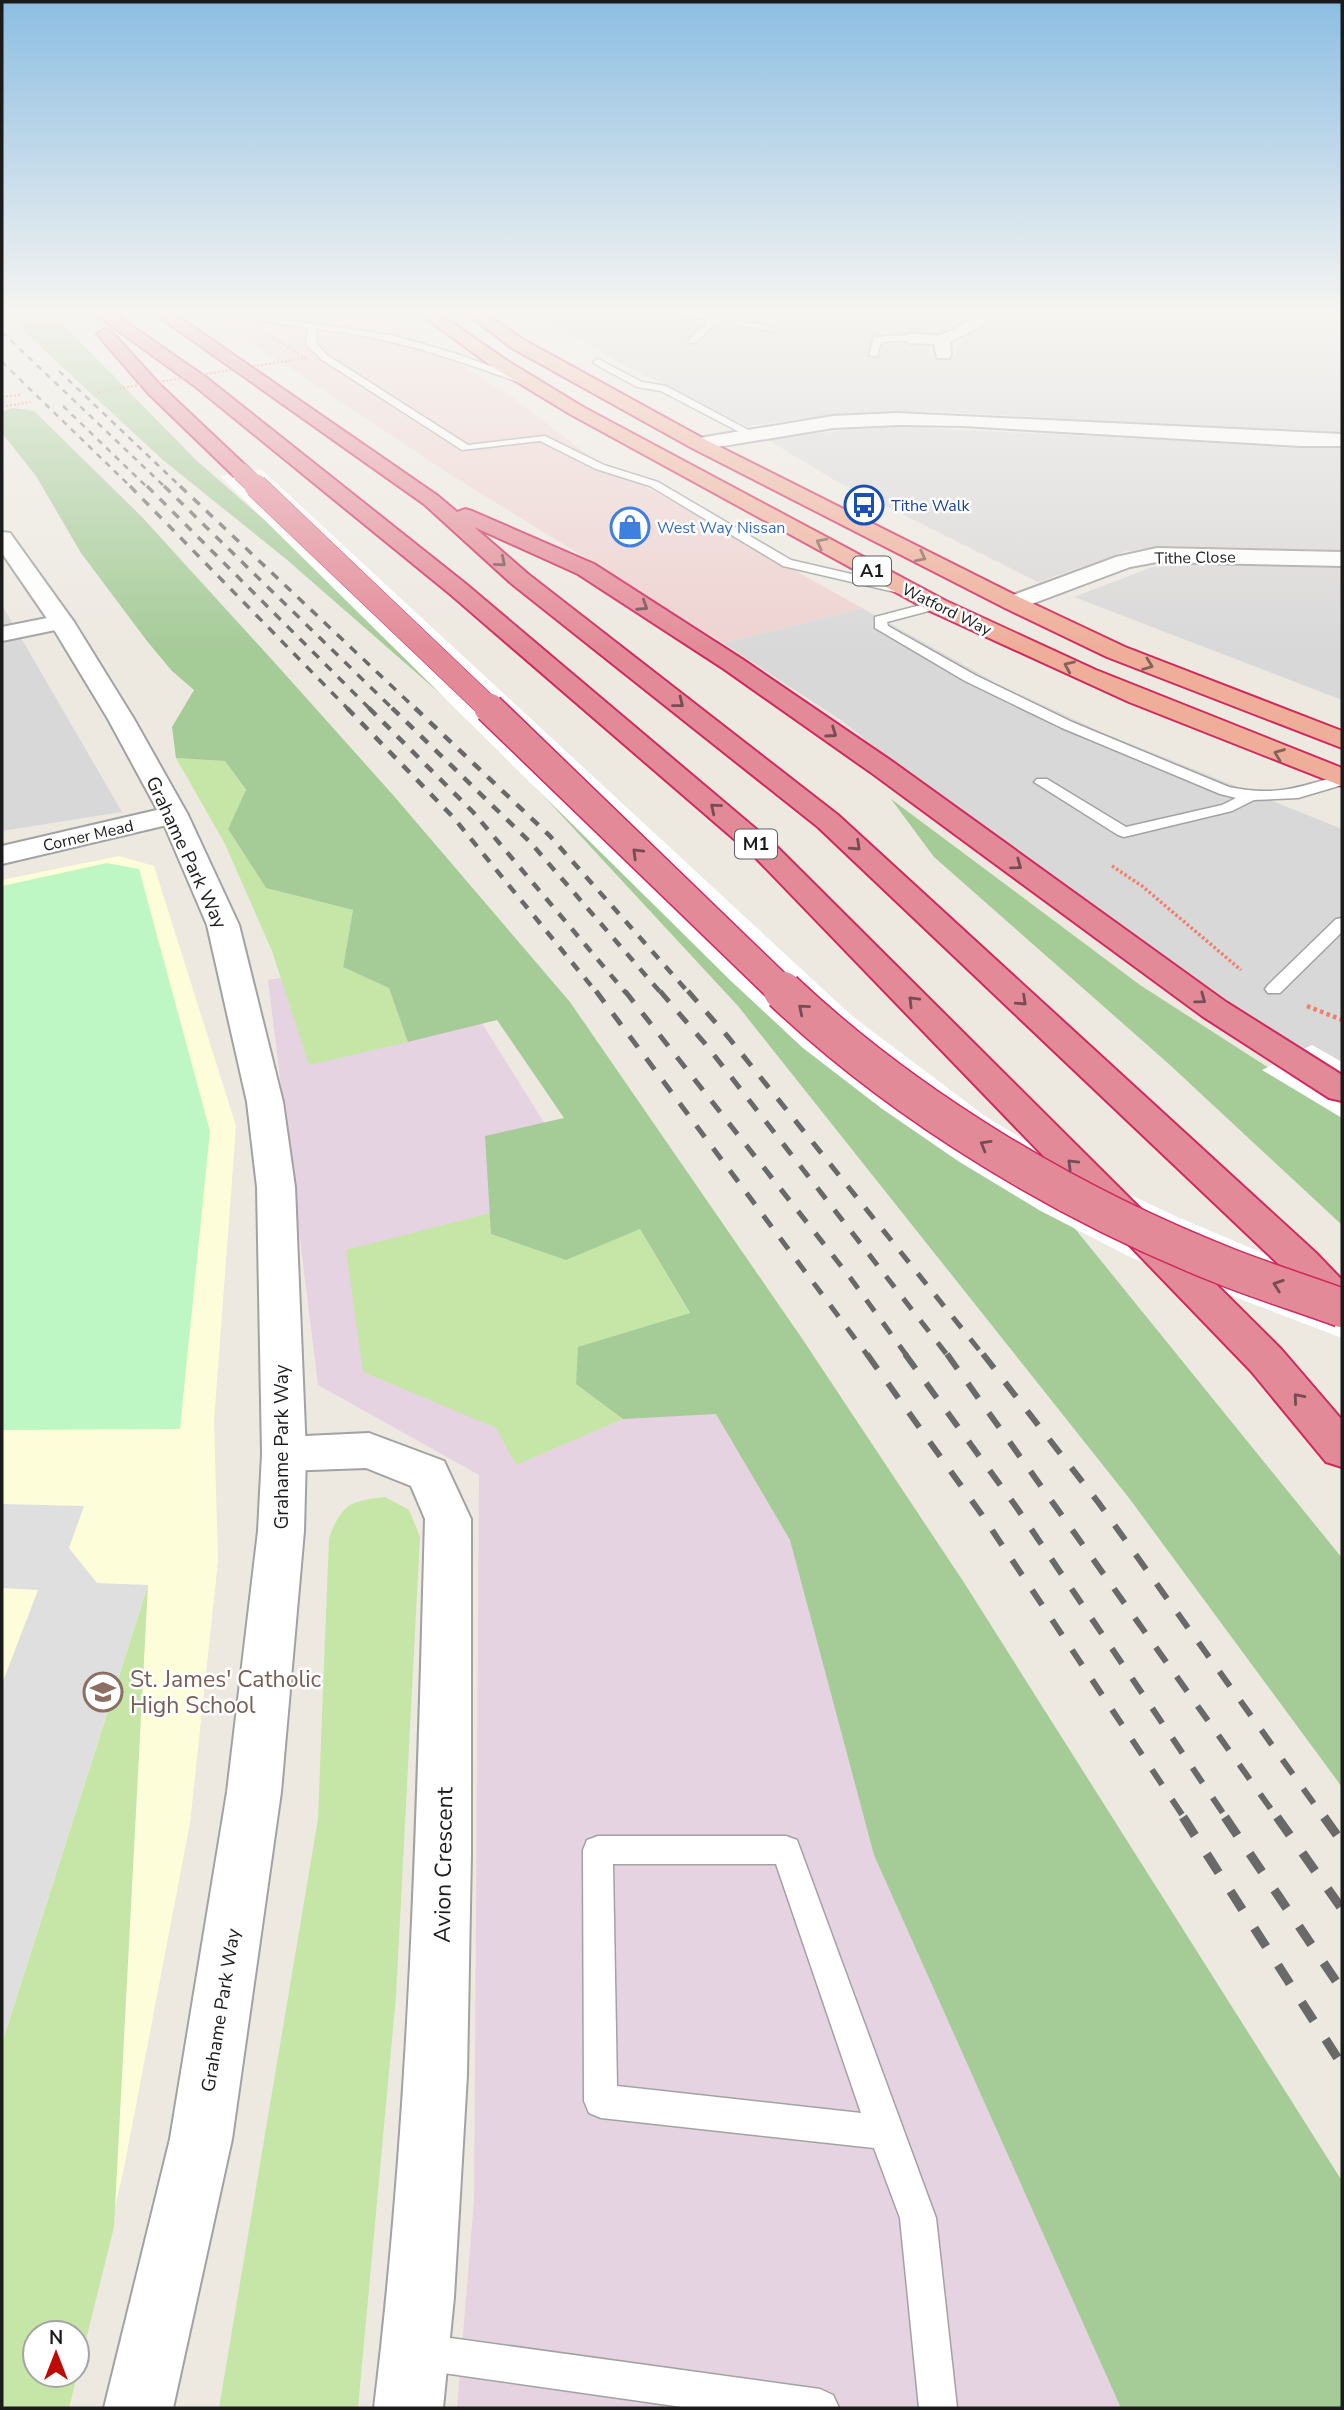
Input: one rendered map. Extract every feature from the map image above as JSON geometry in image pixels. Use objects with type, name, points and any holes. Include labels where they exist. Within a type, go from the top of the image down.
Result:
[{"type":"highway","points":[[192,425],[718,931],[796,1004],[865,1060],[971,1137],[1076,1198],[1226,1268],[1342,1306]]},
{"type":"highway","name":"M1","points":[[255,425],[447,580],[766,852],[1266,1360],[1342,1450]]},
{"type":"highway","points":[[324,425],[431,500],[520,579],[828,821],[1302,1263],[1342,1306]]},
{"type":"highway","name":"Watford Way","points":[[606,425],[936,605],[1173,713],[1342,779]]},
{"type":"highway","name":"Watford Way","points":[[665,425],[1013,603],[1116,652],[1342,740]]},
{"type":"highway","points":[[431,500],[586,569],[733,664],[883,768],[1214,1009],[1342,1090]]},
{"type":"street","points":[[699,444],[809,425]]},
{"type":"street","points":[[1055,425],[1342,440]]},
{"type":"street","name":"Grahame Park Way","points":[[2,538],[62,622],[121,719],[174,814],[223,925],[265,1102],[276,1187],[284,1454],[281,1531],[250,1819],[201,2139],[139,2408]]},
{"type":"street","name":"Tithe Close","points":[[1013,603],[1124,562],[1157,555],[1342,559]]},
{"type":"street","points":[[2,634],[62,622]]},
{"type":"street","name":"Corner Mead","points":[[2,855],[174,814]]},
{"type":"street","name":"Avion Crescent","points":[[284,1454],[369,1450],[428,1474],[448,1519],[440,2030],[416,2351],[409,2408]]},
{"type":"lane","points":[[432,425],[466,447],[541,438],[600,467],[654,484],[786,562],[913,593]]},
{"type":"lane","points":[[735,425],[751,434]]},
{"type":"lane","points":[[936,605],[880,620],[882,628],[970,678],[1067,725],[1225,791],[1249,797],[1303,794],[1342,779]]},
{"type":"lane","points":[[1042,782],[1124,832],[1227,808],[1249,797]]},
{"type":"lane","points":[[1274,989],[1342,923]]},
{"type":"lane","points":[[885,2132],[601,2101],[598,1850],[786,1850],[918,2218],[938,2408]]},
{"type":"lane","points":[[416,2351],[820,2408]]},
{"type":"path","points":[[1105,861],[1142,887],[1237,968],[1274,989]]},
{"type":"shaded area","points":[[376,425],[549,425],[585,453],[862,608],[723,643],[454,477]]},
{"type":"shaded area","points":[[1187,425],[1342,425],[1342,432]]},
{"type":"shaded area","points":[[899,427],[1342,448],[1342,552],[1186,548],[1127,551],[1038,582],[836,481],[768,440],[851,429]]},
{"type":"shaded area","points":[[1191,564],[1342,568],[1342,700],[1074,597],[1152,567]]},
{"type":"shaded area","points":[[2,605],[122,812],[2,831]]},
{"type":"shaded area","points":[[862,608],[996,683],[1101,732],[1342,829],[1342,1086],[1135,952],[842,721],[723,643]]},
{"type":"shaded area","name":"St. James' Catholic High School","points":[[119,856],[154,866],[236,1126],[214,1421],[218,1561],[190,1823],[123,2173],[88,2319],[21,2319],[21,2389],[2,2408],[2,880]]},
{"type":"shaded area","points":[[435,948],[810,1548],[1180,2408],[457,2408],[474,2200],[479,1475],[318,1385],[268,980]]},
{"type":"shaded area","points":[[2,1504],[84,1506],[69,1548],[97,1583],[148,1585],[2,2043],[2,1684],[38,1590],[2,1588]]},
{"type":"green space","points":[[2,425],[49,425],[142,517],[393,795],[570,1002],[801,1337],[963,1581],[1342,2181],[1342,2408],[1121,2408],[874,1855],[790,1540],[716,1414],[623,1419],[576,1384],[578,1347],[690,1313],[640,1229],[566,1260],[491,1234],[485,1136],[564,1118],[497,1020],[408,1042],[389,988],[343,967],[353,910],[266,888],[228,829],[246,790],[225,761],[176,758],[172,727],[194,690],[172,671],[147,641],[81,553],[36,476],[2,433]]},
{"type":"green space","points":[[126,425],[162,425],[197,461],[315,564],[467,717],[286,559],[163,460]]},
{"type":"green space","points":[[488,736],[1072,1225],[1342,1558],[1342,1787],[1129,1498],[738,1006]]},
{"type":"green space","points":[[176,758],[225,761],[246,791],[228,829],[266,888],[353,910],[343,967],[389,988],[408,1042],[309,1065],[272,951],[225,844]]},
{"type":"green space","points":[[891,799],[1140,985],[1342,1115],[1342,1225],[1170,1065],[934,857]]},
{"type":"green space","points":[[107,863],[139,869],[210,1131],[180,1429],[2,1430],[2,886]]},
{"type":"green space","points":[[490,1213],[491,1234],[565,1259],[640,1229],[690,1314],[579,1347],[576,1384],[623,1419],[516,1465],[496,1428],[363,1372],[346,1250]]},
{"type":"green space","points":[[385,1497],[409,1510],[420,1537],[396,1996],[358,2408],[219,2408],[318,1819],[329,1538],[338,1518],[349,1506],[363,1500]]},
{"type":"green space","points":[[148,1585],[114,2227],[91,2320],[21,2319],[21,2389],[74,2389],[69,2408],[2,2408],[2,2043]]},
{"type":"pier","points":[[261,469],[852,1016],[985,1116],[1063,1163],[1173,1215],[1265,1254],[1342,1281],[1342,1338],[1132,1258],[1039,1210],[958,1161],[881,1108],[803,1048],[731,981],[220,476]]},
{"type":"pier","points":[[1312,1045],[1342,1062],[1342,1118],[1262,1070]]},
{"type":"railway","points":[[67,425],[131,487]]},
{"type":"railway","points":[[83,425],[148,488]]},
{"type":"railway","points":[[100,425],[166,488]]},
{"type":"railway","points":[[116,425],[182,488]]},
{"type":"railway","points":[[147,486],[473,812],[626,993]]},
{"type":"railway","points":[[164,486],[394,710]]},
{"type":"railway","points":[[180,486],[417,710]]},
{"type":"railway","points":[[131,487],[349,710]]},
{"type":"railway","points":[[347,708],[453,817],[597,993]]},
{"type":"railway","points":[[392,708],[530,842],[661,993]]},
{"type":"railway","points":[[415,708],[550,836],[689,993]]},
{"type":"railway","points":[[596,991],[868,1356]]},
{"type":"railway","points":[[625,991],[849,1276],[907,1356]]},
{"type":"railway","points":[[660,991],[707,1046],[948,1356]]},
{"type":"railway","points":[[688,991],[729,1038],[984,1356]]},
{"type":"railway","points":[[867,1354],[982,1515],[1185,1819]]},
{"type":"railway","points":[[905,1354],[1017,1508],[1227,1819]]},
{"type":"railway","points":[[947,1354],[1278,1819]]},
{"type":"railway","points":[[983,1354],[1098,1502],[1325,1819]]},
{"type":"railway","points":[[1183,1817],[1342,2065]]},
{"type":"railway","points":[[1225,1817],[1342,1990]]},
{"type":"railway","points":[[1277,1817],[1342,1909]]},
{"type":"railway","points":[[1324,1817],[1342,1842]]},
{"type":"place","name":"Tithe Walk","points":[[864,505]]},
{"type":"place","name":"West Way Nissan","points":[[630,527]]},
{"type":"place","name":"St. James' Catholic High School","points":[[103,1692]]}]
